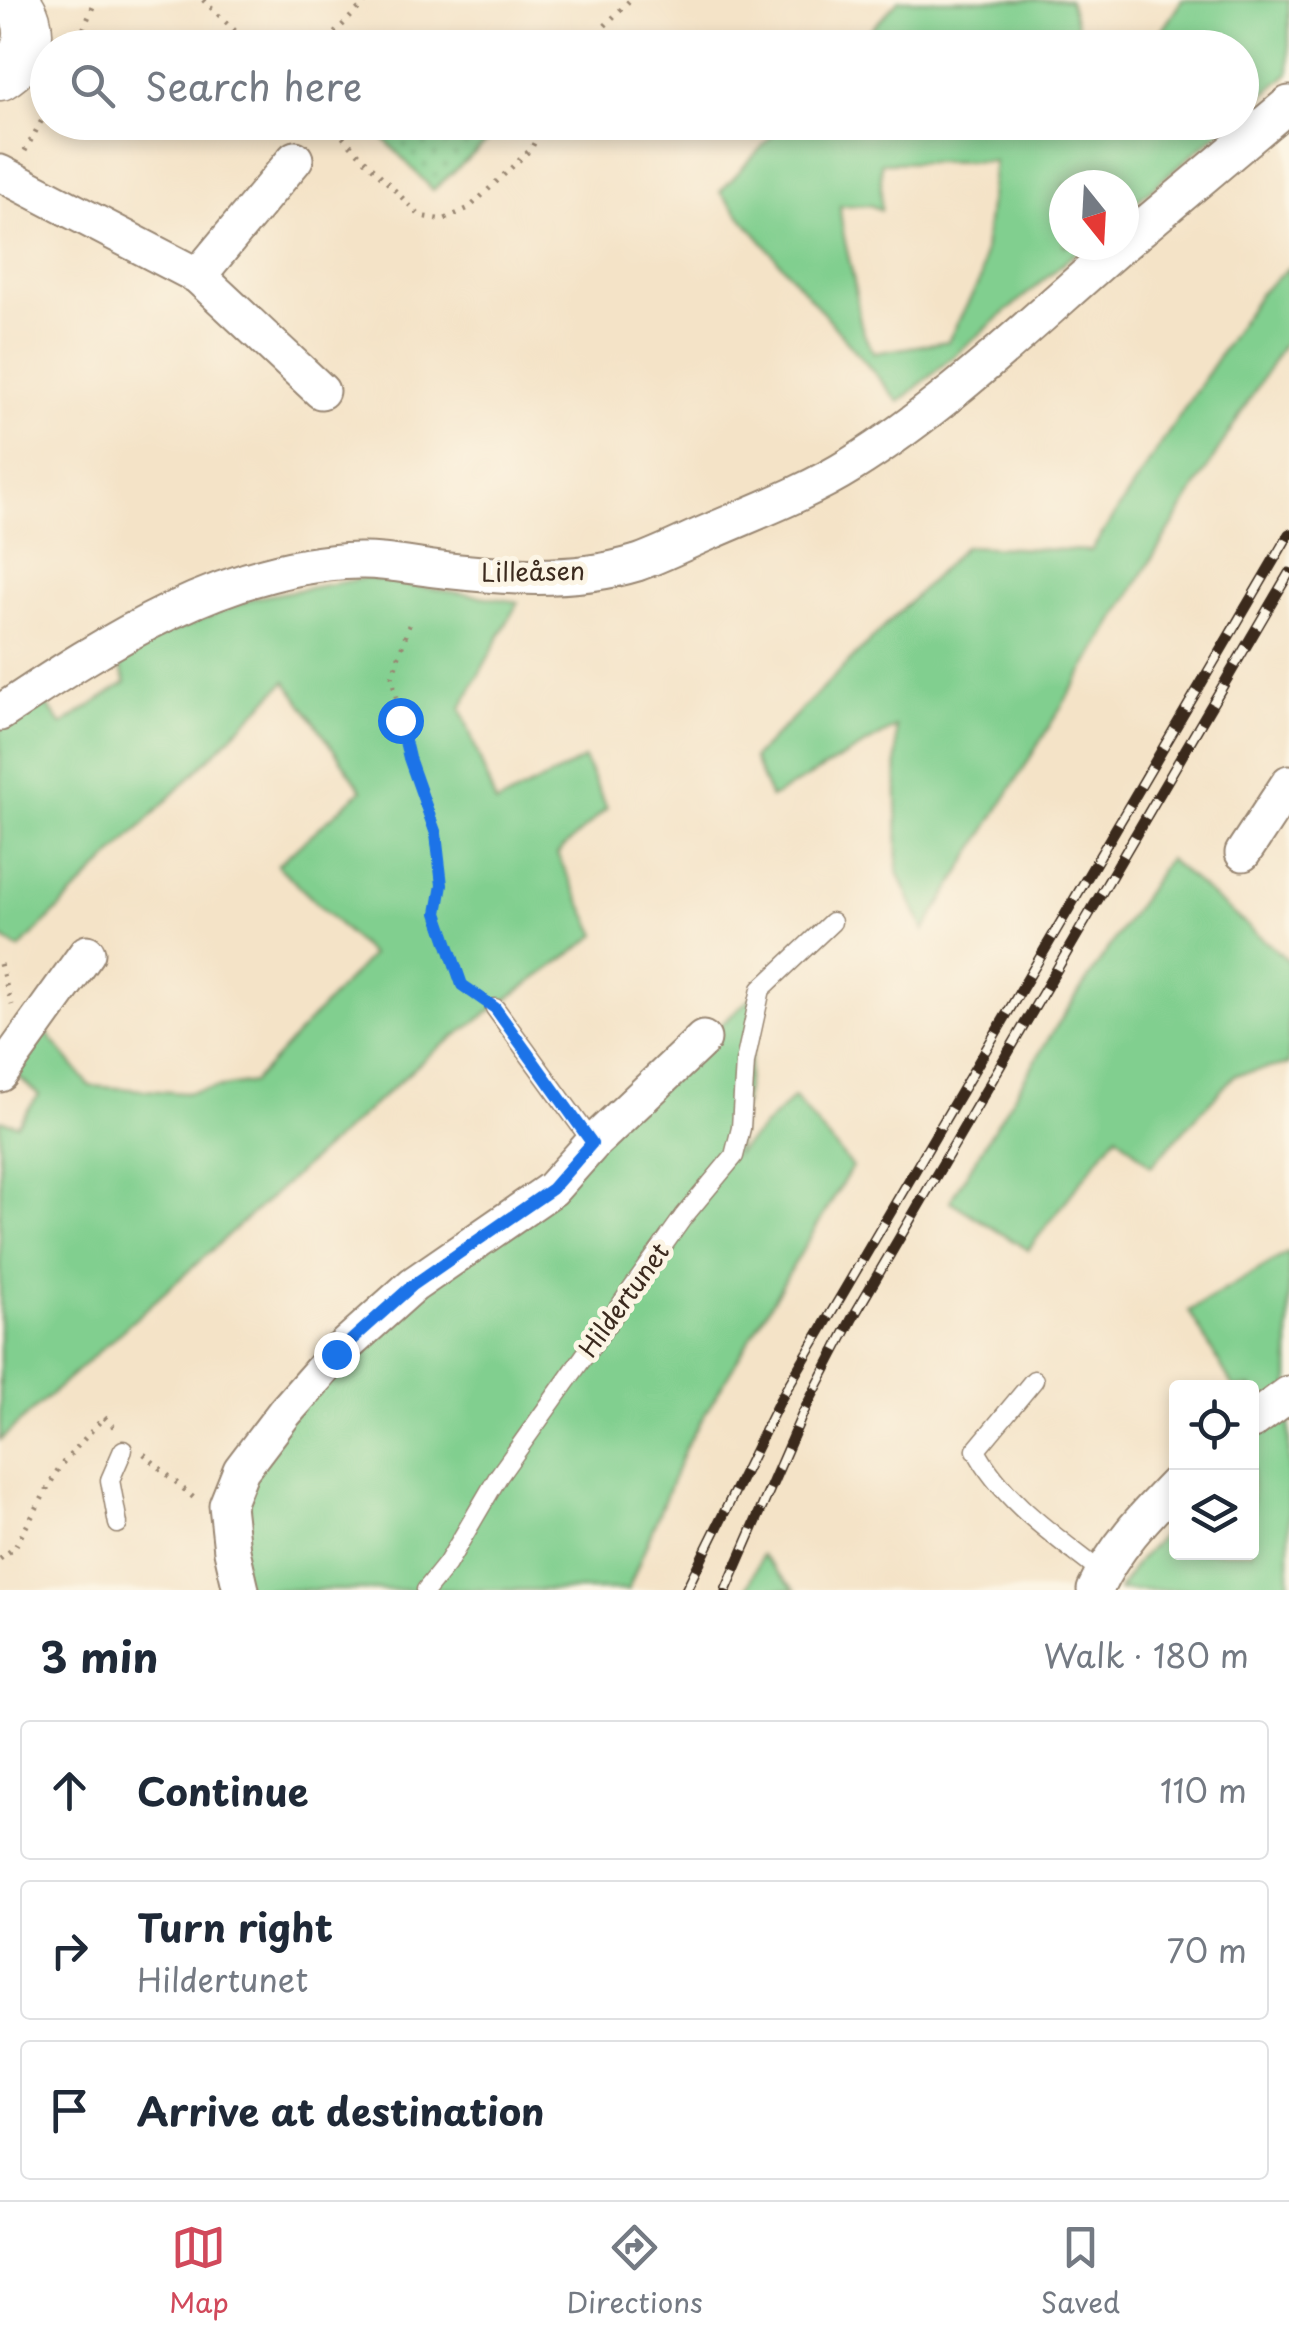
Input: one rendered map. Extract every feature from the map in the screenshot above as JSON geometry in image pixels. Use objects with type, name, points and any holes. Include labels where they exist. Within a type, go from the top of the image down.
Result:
[{"type":"street","name":"Lilleåsen","points":[[1259,129],[1289,104]]},
{"type":"street","name":"Lilleåsen","points":[[1139,231],[1246,140]]},
{"type":"street","points":[[198,276],[295,159]]},
{"type":"street","points":[[12,163],[198,276],[321,391]]},
{"type":"street","name":"Lilleåsen","points":[[0,712],[106,645],[152,621],[213,593],[289,569],[360,560],[493,576],[556,577],[637,562],[809,488],[853,464],[943,398],[1104,260]]},
{"type":"street","points":[[1242,853],[1289,783]]},
{"type":"street","points":[[0,1074],[87,953]]},
{"type":"street","points":[[241,1590],[227,1505],[241,1470],[285,1412],[336,1354],[413,1285],[552,1189],[592,1143],[703,1039]]},
{"type":"street","points":[[1259,1416],[1289,1394]]},
{"type":"street","points":[[1099,1585],[1136,1525],[1169,1491]]},
{"type":"lane","name":"Hildertunet","points":[[426,1590],[447,1564],[498,1477],[684,1216],[734,1156],[741,1128],[745,1062],[761,989],[832,922]]},
{"type":"lane","points":[[495,1008],[592,1143]]},
{"type":"lane","points":[[1034,1380],[976,1450],[987,1471],[1099,1585]]},
{"type":"lane","points":[[118,1524],[110,1480],[123,1450]]},
{"type":"path","points":[[83,30],[96,0]]},
{"type":"path","points":[[203,0],[234,30]]},
{"type":"path","points":[[338,30],[367,0]]},
{"type":"path","points":[[601,30],[630,0]]},
{"type":"path","points":[[12,163],[30,136]]},
{"type":"path","points":[[346,140],[420,216],[444,220],[470,208],[532,149],[536,140]]},
{"type":"path","points":[[409,625],[392,677],[409,758],[441,856],[442,885],[437,913],[462,985],[495,1008]]},
{"type":"green space","points":[[899,0],[1069,0],[1078,30],[870,30]]},
{"type":"green space","points":[[1182,0],[1289,0],[1289,73],[1259,99],[1259,30],[1162,30]]},
{"type":"green space","points":[[385,140],[489,140],[433,190]]},
{"type":"green space","points":[[768,140],[1210,140],[1139,199],[1139,170],[1049,170],[1049,260],[1067,260],[899,402],[720,192]],"holes":[[[994,161],[981,278],[948,341],[874,353],[861,324],[840,206],[870,205],[881,210],[881,163]]]},
{"type":"green space","points":[[1289,267],[1289,335],[924,931],[898,872],[896,727],[771,798],[753,758],[965,546],[1091,551],[1260,293]]},
{"type":"green space","points":[[365,578],[518,602],[461,708],[496,804],[584,759],[607,808],[557,854],[597,935],[429,1055],[0,1440],[0,1120],[17,1124],[39,1095],[17,1075],[44,1030],[90,1086],[185,1093],[253,1082],[371,955],[277,865],[362,790],[286,681],[19,949],[0,936],[0,729],[45,702],[62,725],[126,682],[115,655],[254,598]]},
{"type":"green space","points":[[1168,859],[1289,961],[1289,1064],[1235,1075],[1151,1166],[1117,1134],[1028,1250],[950,1201],[1054,1030]]},
{"type":"green space","points":[[761,989],[736,1154],[794,1097],[852,1167],[686,1446],[628,1590],[241,1590],[241,1470],[285,1412]]},
{"type":"green space","points":[[1289,1252],[1289,1590],[1118,1590],[1169,1528],[1169,1560],[1259,1560],[1259,1380],[1229,1380],[1189,1311]]},
{"type":"green space","points":[[762,1555],[795,1590],[747,1590]]},
{"type":"railway","points":[[686,1590],[780,1400],[1289,534]]},
{"type":"railway","points":[[726,1590],[803,1413],[852,1319],[1289,573]]},
{"type":"route","points":[[336,1354],[413,1285],[552,1189],[592,1143],[495,1008],[462,985],[437,913],[442,885],[436,834],[400,720]]}]
